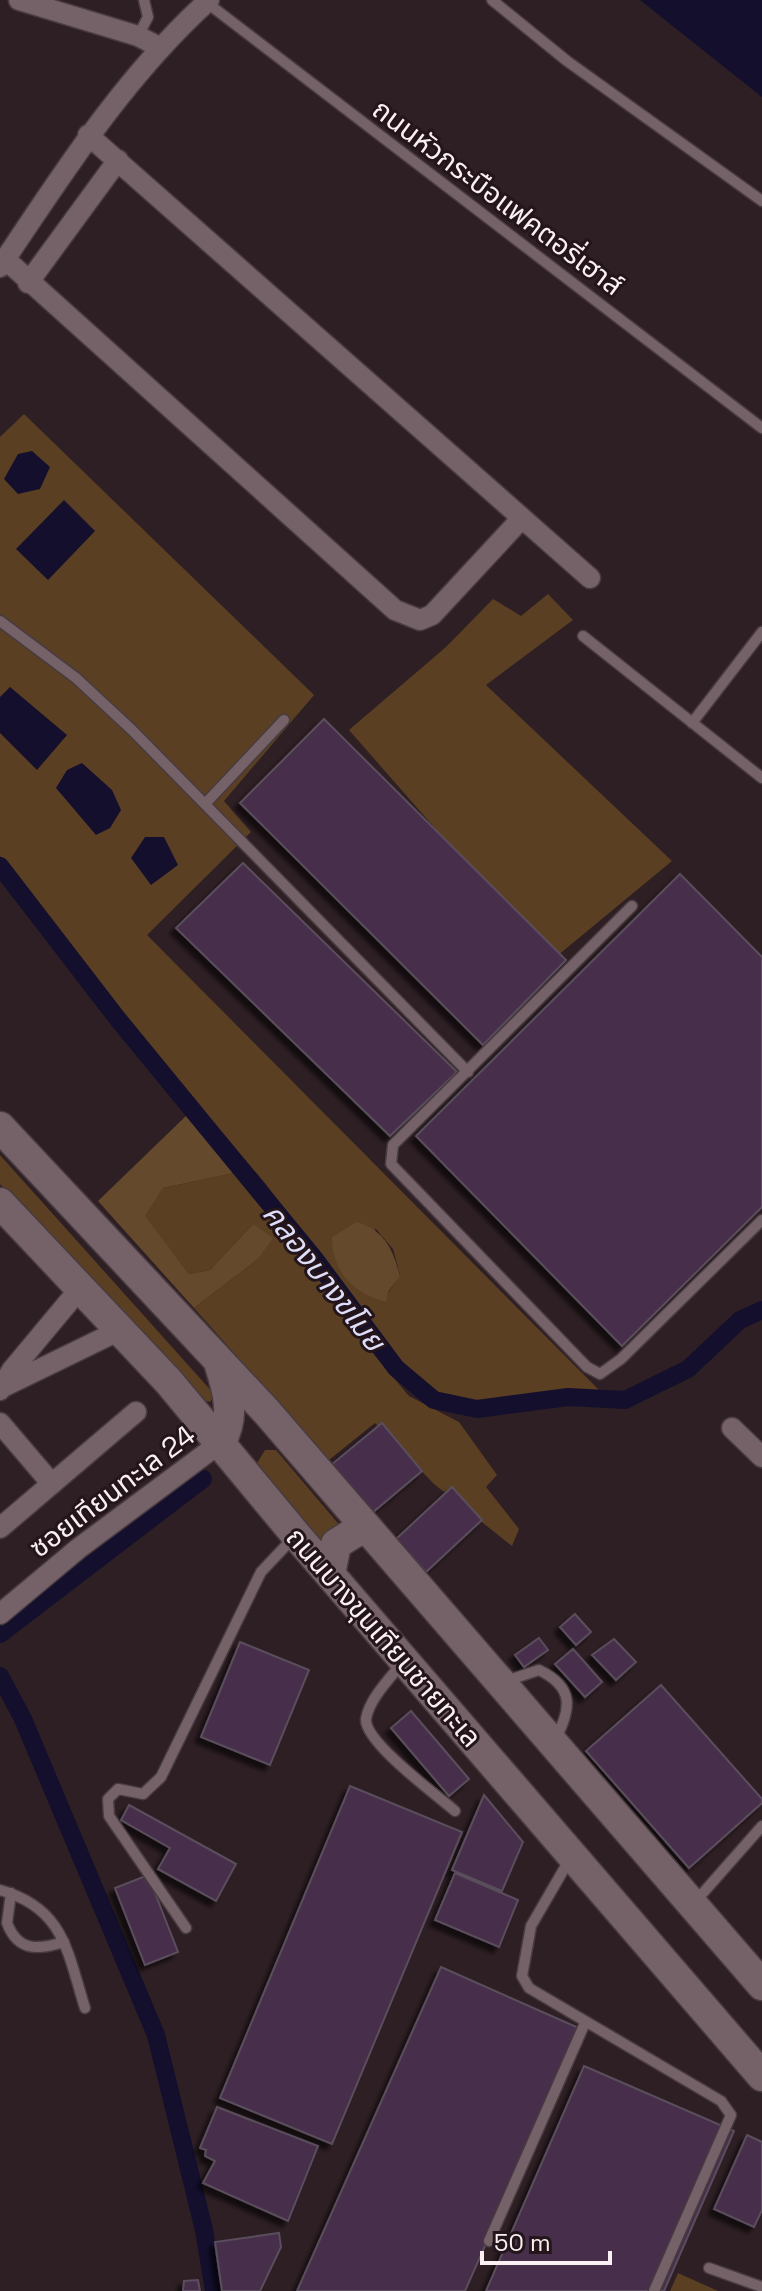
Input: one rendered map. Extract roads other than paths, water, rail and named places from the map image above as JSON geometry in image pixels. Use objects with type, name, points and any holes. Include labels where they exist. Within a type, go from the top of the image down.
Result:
[{"type":"main road","name":"ถนนบางขุนเทียนชายทะเล","points":[[0,1127],[218,1360],[762,1985]]},
{"type":"main road","name":"ถนนบางขุนเทียนชายทะเล","points":[[0,1203],[82,1286],[220,1443],[762,2076]]},
{"type":"main road","points":[[218,1360],[228,1391],[230,1426],[220,1443]]},
{"type":"main road","points":[[330,1574],[336,1544],[357,1531],[369,1531]]},
{"type":"street","points":[[19,0],[138,36],[161,48]]},
{"type":"street","points":[[207,1],[161,48],[88,135],[3,263],[395,610],[420,620],[432,615],[522,518]]},
{"type":"street","points":[[88,135],[590,578]]},
{"type":"street","points":[[28,283],[118,160]]},
{"type":"street","points":[[2,1388],[12,1370],[82,1286]]},
{"type":"street","points":[[49,1327],[71,1352]]},
{"type":"street","points":[[2,1388],[22,1381],[71,1352],[120,1330]]},
{"type":"street","points":[[0,1528],[136,1412]]},
{"type":"street","points":[[0,1423],[52,1484]]},
{"type":"street","points":[[732,1428],[762,1457]]},
{"type":"street","name":"ซอยเทียนทะเล 24","points":[[0,1614],[79,1548],[220,1443]]},
{"type":"lane","points":[[138,36],[148,17],[144,0]]},
{"type":"lane","points":[[492,0],[567,61],[762,201]]},
{"type":"lane","name":"ถนนหัวกระบือแฟคตอรี่เฮาส์","points":[[207,1],[762,428]]},
{"type":"lane","points":[[0,621],[103,702],[468,1072]]},
{"type":"lane","points":[[692,723],[762,632]]},
{"type":"lane","points":[[583,636],[762,778]]},
{"type":"lane","points":[[205,804],[284,720]]},
{"type":"lane","points":[[632,906],[393,1145],[391,1164],[587,1367],[600,1374],[610,1369],[762,1220]]},
{"type":"lane","points":[[186,1928],[109,1816],[108,1799],[118,1789],[143,1794],[161,1777],[261,1572],[296,1535]]},
{"type":"lane","points":[[405,1661],[375,1701],[366,1719],[369,1731],[380,1745],[455,1811]]},
{"type":"lane","points":[[501,1683],[539,1670],[562,1686],[566,1692],[566,1710],[553,1743]]},
{"type":"lane","points":[[694,1904],[762,1826]]},
{"type":"lane","points":[[572,1856],[531,1926],[522,1976],[529,1988],[721,2101],[731,2115],[654,2291]]},
{"type":"lane","points":[[64,1942],[34,1949],[20,1944],[7,1923],[6,1892],[48,1913],[64,1942],[85,2008]]},
{"type":"lane","points":[[489,2241],[585,2023]]},
{"type":"lane","points":[[709,2268],[762,2287]]},
{"type":"waterway","name":"คลองบางขโมย","points":[[0,866],[117,1018],[314,1258],[396,1368],[434,1400],[477,1409],[568,1397],[625,1400],[688,1369],[740,1320],[762,1310]]},
{"type":"waterway","points":[[0,1634],[203,1479]]},
{"type":"waterway","points":[[0,1676],[23,1719],[156,2035],[204,2230],[214,2291]]}]
